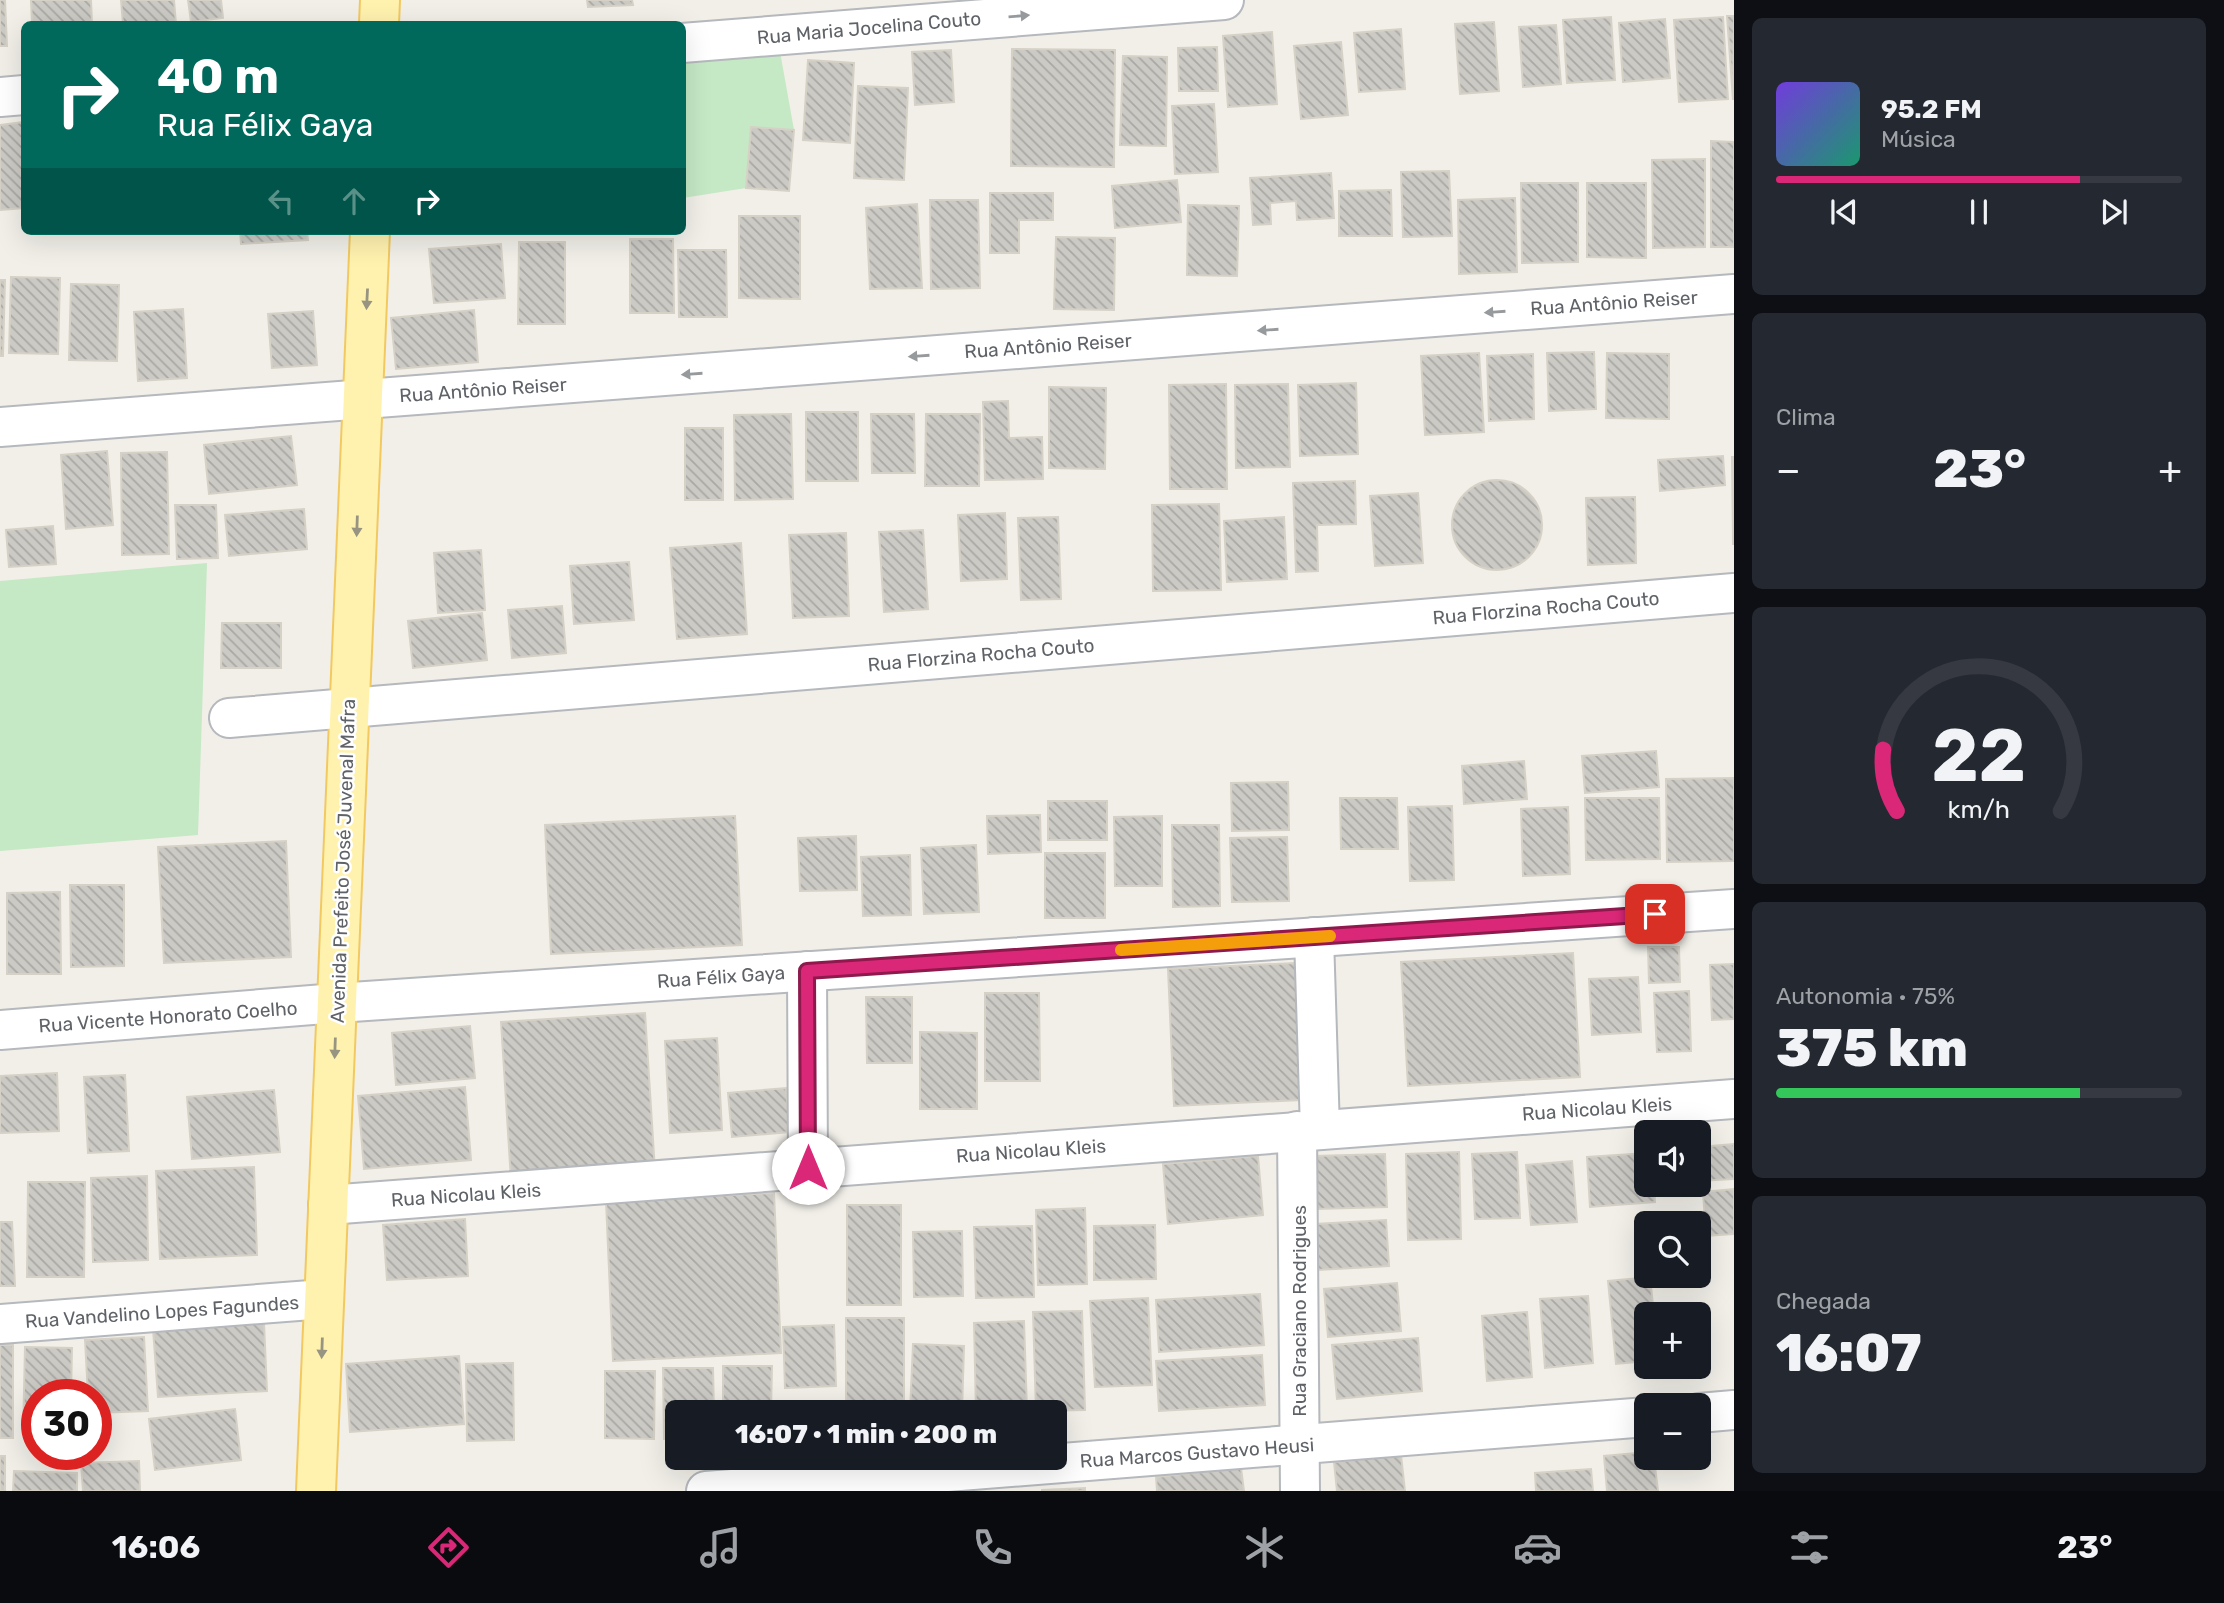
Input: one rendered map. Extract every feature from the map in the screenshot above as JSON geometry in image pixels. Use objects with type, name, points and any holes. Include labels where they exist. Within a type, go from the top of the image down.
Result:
[{"type":"main road","points":[[379,21],[380,0]]},
{"type":"main road","name":"Avenida Prefeito José Juvenal Mafra","points":[[316,1491],[370,235]]},
{"type":"street","name":"Rua Maria Jocelina Couto","points":[[686,43],[1224,0]]},
{"type":"street","points":[[0,97],[21,95]]},
{"type":"street","name":"Rua Antônio Reiser","points":[[0,426],[1734,294]]},
{"type":"street","name":"Rua Florzina Rocha Couto","points":[[229,718],[1734,593]]},
{"type":"street","name":"Rua Félix Gaya","points":[[337,1003],[1734,909]]},
{"type":"street","name":"Rua Graciano Rodrigues","points":[[1300,1491],[1314,937]]},
{"type":"street","points":[[807,971],[808,1168]]},
{"type":"street","name":"Rua Vicente Honorato Coelho","points":[[0,1030],[337,1003]]},
{"type":"street","name":"Rua Nicolau Kleis","points":[[328,1205],[1734,1099]]},
{"type":"street","name":"Rua Vandelino Lopes Fagundes","points":[[0,1324],[324,1299]]},
{"type":"street","points":[[1711,1412],[1734,1410]]},
{"type":"street","name":"Rua Marcos Gustavo Heusi","points":[[706,1491],[1634,1418]]},
{"type":"green space","points":[[779,46],[794,130],[751,127],[746,188],[686,198],[686,53]]},
{"type":"green space","points":[[207,563],[198,835],[0,851],[0,581]]},
{"type":"building","points":[[0,0],[5,0],[7,46],[0,46]]},
{"type":"building","points":[[31,0],[91,0],[92,21],[32,21]]},
{"type":"building","points":[[121,0],[174,0],[176,21],[123,21]]},
{"type":"building","points":[[188,0],[221,0],[223,18],[191,21]]},
{"type":"building","points":[[587,0],[632,0],[633,5],[588,7]]},
{"type":"building","points":[[1727,16],[1734,16],[1733,100]]},
{"type":"building","points":[[1611,17],[1615,80],[1567,83],[1563,20]]},
{"type":"building","points":[[1723,17],[1728,99],[1679,102],[1674,20]]},
{"type":"building","points":[[1665,19],[1670,78],[1623,82],[1619,23]]},
{"type":"building","points":[[1494,22],[1499,91],[1460,94],[1455,24]]},
{"type":"building","points":[[1556,25],[1561,84],[1523,87],[1519,27]]},
{"type":"building","points":[[1401,29],[1405,89],[1359,92],[1354,33]]},
{"type":"building","points":[[1272,32],[1277,104],[1228,107],[1223,36]]},
{"type":"building","points":[[1341,42],[1348,115],[1301,119],[1294,46]]},
{"type":"building","points":[[1217,47],[1218,91],[1179,91],[1178,48]]},
{"type":"building","points":[[1012,49],[1115,50],[1114,167],[1011,166]]},
{"type":"building","points":[[951,50],[954,102],[915,105],[912,52]]},
{"type":"building","points":[[1123,56],[1167,57],[1166,146],[1120,145]]},
{"type":"building","points":[[808,60],[854,63],[850,143],[803,140]]},
{"type":"building","points":[[858,86],[908,88],[904,180],[854,178]]},
{"type":"building","points":[[1214,104],[1218,172],[1175,174],[1172,106]]},
{"type":"building","points":[[21,122],[21,208],[0,210],[0,125]]},
{"type":"building","points":[[751,127],[794,130],[789,191],[746,188]]},
{"type":"building","points":[[1711,141],[1734,142],[1734,247],[1711,247]]},
{"type":"building","points":[[1705,159],[1705,247],[1653,248],[1652,160]]},
{"type":"building","points":[[1449,171],[1452,236],[1403,237],[1401,172]]},
{"type":"building","points":[[1331,173],[1334,218],[1297,220],[1296,201],[1270,203],[1271,224],[1253,225],[1250,178]]},
{"type":"building","points":[[1177,180],[1181,222],[1115,228],[1112,186]]},
{"type":"building","points":[[1521,183],[1578,183],[1578,262],[1522,263]]},
{"type":"building","points":[[1587,183],[1646,183],[1646,258],[1587,257]]},
{"type":"building","points":[[1391,190],[1392,236],[1339,236],[1339,191]]},
{"type":"building","points":[[990,193],[1053,193],[1053,220],[1019,220],[1019,253],[990,253]]},
{"type":"building","points":[[1515,198],[1517,272],[1459,274],[1458,200]]},
{"type":"building","points":[[930,200],[978,200],[980,288],[931,289]]},
{"type":"building","points":[[917,204],[922,288],[870,289],[866,208]]},
{"type":"building","points":[[1188,205],[1239,206],[1237,276],[1187,275]]},
{"type":"building","points":[[739,216],[800,216],[800,299],[739,298]]},
{"type":"building","points":[[240,235],[307,235],[308,240],[241,244]]},
{"type":"building","points":[[1056,237],[1115,238],[1114,310],[1054,309]]},
{"type":"building","points":[[630,239],[673,239],[674,313],[630,313]]},
{"type":"building","points":[[519,242],[565,242],[565,324],[518,324]]},
{"type":"building","points":[[501,244],[505,298],[434,303],[429,249]]},
{"type":"building","points":[[678,250],[726,250],[727,317],[679,317]]},
{"type":"building","points":[[11,277],[60,278],[58,354],[9,353]]},
{"type":"building","points":[[0,280],[5,280],[3,356],[0,356]]},
{"type":"building","points":[[71,284],[119,285],[117,361],[69,360]]},
{"type":"building","points":[[183,309],[187,378],[138,381],[134,312]]},
{"type":"building","points":[[474,310],[478,362],[396,369],[391,318]]},
{"type":"building","points":[[313,311],[317,365],[272,368],[268,314]]},
{"type":"building","points":[[1594,352],[1596,409],[1549,411],[1547,353]]},
{"type":"building","points":[[1479,353],[1484,432],[1425,435],[1421,356]]},
{"type":"building","points":[[1607,353],[1669,354],[1669,419],[1606,418]]},
{"type":"building","points":[[1533,354],[1534,419],[1489,421],[1487,356]]},
{"type":"building","points":[[1356,383],[1358,454],[1300,456],[1298,385]]},
{"type":"building","points":[[1226,384],[1227,489],[1170,489],[1169,385]]},
{"type":"building","points":[[1288,384],[1290,467],[1236,468],[1235,385]]},
{"type":"building","points":[[1049,387],[1106,388],[1105,469],[1049,468]]},
{"type":"building","points":[[1008,401],[1009,438],[1042,437],[1043,479],[985,480],[983,402]]},
{"type":"building","points":[[806,412],[858,412],[858,481],[806,481]]},
{"type":"building","points":[[791,414],[793,499],[735,500],[734,415]]},
{"type":"building","points":[[871,414],[914,414],[915,473],[872,473]]},
{"type":"building","points":[[926,414],[980,414],[979,486],[925,486]]},
{"type":"building","points":[[685,428],[723,428],[723,500],[685,500]]},
{"type":"building","points":[[291,436],[297,485],[209,494],[204,445]]},
{"type":"building","points":[[107,451],[113,525],[66,529],[61,455]]},
{"type":"building","points":[[167,452],[169,554],[122,555],[121,453]]},
{"type":"building","points":[[1723,456],[1725,485],[1660,491],[1658,460]]},
{"type":"building","points":[[1734,457],[1734,544],[1733,544]]},
{"type":"building","points":[[1497,480],[1514,483],[1529,493],[1539,508],[1542,525],[1539,542],[1529,557],[1514,567],[1497,570],[1480,567],[1465,557],[1455,542],[1452,525],[1455,508],[1465,493],[1480,483]]},
{"type":"building","points":[[1355,481],[1356,524],[1317,525],[1318,571],[1296,572],[1293,483]]},
{"type":"building","points":[[1418,493],[1423,563],[1375,566],[1370,496]]},
{"type":"building","points":[[1635,497],[1636,563],[1588,565],[1586,498]]},
{"type":"building","points":[[1219,504],[1221,590],[1153,591],[1152,505]]},
{"type":"building","points":[[175,505],[216,505],[218,558],[177,559]]},
{"type":"building","points":[[304,509],[307,549],[229,556],[225,515]]},
{"type":"building","points":[[1005,513],[1007,579],[961,581],[958,515]]},
{"type":"building","points":[[1058,517],[1061,599],[1021,600],[1018,518]]},
{"type":"building","points":[[1284,517],[1287,579],[1227,582],[1224,521]]},
{"type":"building","points":[[53,526],[56,564],[9,567],[6,530]]},
{"type":"building","points":[[923,530],[928,609],[884,612],[879,532]]},
{"type":"building","points":[[846,533],[849,616],[793,618],[789,535]]},
{"type":"building","points":[[741,543],[747,634],[677,639],[670,548]]},
{"type":"building","points":[[481,550],[485,610],[438,613],[434,553]]},
{"type":"building","points":[[629,562],[634,620],[574,624],[570,566]]},
{"type":"building","points":[[562,606],[566,653],[512,658],[508,610]]},
{"type":"building","points":[[482,613],[487,660],[413,668],[408,621]]},
{"type":"building","points":[[222,623],[281,623],[281,668],[221,668]]},
{"type":"building","points":[[1656,751],[1659,787],[1585,793],[1582,756]]},
{"type":"building","points":[[1524,761],[1527,799],[1464,804],[1462,766]]},
{"type":"building","points":[[1734,778],[1734,861],[1667,862],[1666,779]]},
{"type":"building","points":[[1288,782],[1289,830],[1232,831],[1231,783]]},
{"type":"building","points":[[1340,798],[1397,798],[1398,849],[1341,849]]},
{"type":"building","points":[[1585,798],[1659,798],[1660,859],[1586,860]]},
{"type":"building","points":[[1048,801],[1107,801],[1107,840],[1048,840]]},
{"type":"building","points":[[1452,806],[1454,880],[1410,881],[1408,807]]},
{"type":"building","points":[[1568,807],[1570,874],[1523,876],[1521,809]]},
{"type":"building","points":[[1040,815],[1041,852],[988,854],[987,816]]},
{"type":"building","points":[[735,816],[742,945],[551,954],[545,825]]},
{"type":"building","points":[[1162,816],[1162,886],[1115,886],[1114,817]]},
{"type":"building","points":[[1172,825],[1219,825],[1220,906],[1173,907]]},
{"type":"building","points":[[856,836],[857,890],[800,891],[798,838]]},
{"type":"building","points":[[1287,837],[1289,901],[1232,902],[1230,838]]},
{"type":"building","points":[[286,841],[291,957],[164,963],[158,847]]},
{"type":"building","points":[[976,845],[979,912],[924,914],[921,848]]},
{"type":"building","points":[[1045,853],[1105,853],[1105,918],[1045,918]]},
{"type":"building","points":[[910,855],[911,915],[863,916],[861,857]]},
{"type":"building","points":[[70,885],[124,885],[124,966],[71,967]]},
{"type":"building","points":[[60,892],[61,974],[7,974],[7,893]]},
{"type":"building","points":[[1648,947],[1679,947],[1680,982],[1649,983]]},
{"type":"building","points":[[1573,953],[1580,1077],[1408,1086],[1401,962]]},
{"type":"building","points":[[1295,963],[1301,1100],[1174,1106],[1168,969]]},
{"type":"building","points":[[1734,964],[1734,1019],[1712,1020],[1710,965]]},
{"type":"building","points":[[1638,977],[1641,1032],[1592,1035],[1589,979]]},
{"type":"building","points":[[1689,991],[1691,1051],[1657,1052],[1654,993]]},
{"type":"building","points":[[985,993],[1039,993],[1040,1081],[985,1081]]},
{"type":"building","points":[[866,997],[912,997],[912,1063],[867,1063]]},
{"type":"building","points":[[645,1013],[655,1171],[511,1180],[501,1022]]},
{"type":"building","points":[[470,1026],[475,1078],[396,1085],[392,1033]]},
{"type":"building","points":[[920,1032],[977,1033],[977,1109],[920,1109]]},
{"type":"building","points":[[717,1038],[722,1130],[670,1133],[665,1041]]},
{"type":"building","points":[[57,1073],[59,1131],[0,1133],[0,1076]]},
{"type":"building","points":[[125,1075],[129,1151],[88,1153],[84,1077]]},
{"type":"building","points":[[465,1087],[471,1160],[364,1169],[358,1096]]},
{"type":"building","points":[[786,1088],[790,1132],[732,1137],[728,1093]]},
{"type":"building","points":[[274,1090],[280,1152],[192,1159],[187,1097]]},
{"type":"building","points":[[1734,1144],[1734,1179],[1711,1180],[1711,1146]]},
{"type":"building","points":[[1459,1152],[1461,1239],[1408,1240],[1406,1154]]},
{"type":"building","points":[[1517,1152],[1520,1218],[1475,1219],[1472,1154]]},
{"type":"building","points":[[1385,1154],[1387,1207],[1316,1209],[1314,1156]]},
{"type":"building","points":[[1634,1154],[1634,1197],[1655,1197],[1655,1202],[1590,1207],[1587,1157]]},
{"type":"building","points":[[1258,1156],[1263,1215],[1168,1224],[1163,1164]]},
{"type":"building","points":[[1572,1161],[1577,1222],[1531,1225],[1526,1165]]},
{"type":"building","points":[[254,1167],[257,1255],[160,1259],[156,1171]]},
{"type":"building","points":[[147,1176],[148,1260],[93,1262],[91,1178]]},
{"type":"building","points":[[28,1182],[85,1182],[84,1277],[27,1277]]},
{"type":"building","points":[[1734,1189],[1734,1234],[1711,1236],[1711,1211],[1704,1211],[1703,1197],[1711,1197],[1711,1191]]},
{"type":"building","points":[[774,1193],[781,1353],[613,1361],[606,1201]]},
{"type":"building","points":[[847,1205],[901,1205],[901,1305],[847,1305]]},
{"type":"building","points":[[1085,1208],[1087,1284],[1038,1285],[1036,1210]]},
{"type":"building","points":[[465,1219],[468,1276],[387,1280],[383,1225]]},
{"type":"building","points":[[1386,1220],[1389,1266],[1318,1270],[1315,1224]]},
{"type":"building","points":[[0,1222],[12,1222],[15,1286],[0,1286]]},
{"type":"building","points":[[1155,1225],[1156,1279],[1094,1280],[1094,1226]]},
{"type":"building","points":[[1032,1226],[1034,1297],[976,1298],[974,1227]]},
{"type":"building","points":[[962,1231],[963,1296],[914,1297],[913,1232]]},
{"type":"building","points":[[1634,1279],[1634,1288],[1651,1288],[1653,1302],[1634,1302],[1634,1362],[1616,1364],[1608,1281]]},
{"type":"building","points":[[1397,1283],[1401,1331],[1328,1337],[1324,1289]]},
{"type":"building","points":[[1260,1294],[1264,1345],[1159,1352],[1156,1300]]},
{"type":"building","points":[[1588,1296],[1593,1363],[1545,1368],[1540,1299]]},
{"type":"building","points":[[1148,1298],[1152,1385],[1095,1387],[1090,1301]]},
{"type":"building","points":[[1082,1311],[1085,1410],[1067,1410],[1067,1400],[1036,1400],[1033,1312]]},
{"type":"building","points":[[1527,1312],[1532,1377],[1487,1381],[1482,1316]]},
{"type":"building","points":[[846,1318],[904,1318],[904,1400],[846,1400]]},
{"type":"building","points":[[1024,1321],[1027,1400],[976,1400],[974,1323]]},
{"type":"building","points":[[264,1323],[267,1391],[158,1397],[153,1329]]},
{"type":"building","points":[[834,1325],[836,1386],[785,1388],[783,1327]]},
{"type":"building","points":[[144,1337],[148,1411],[112,1412],[112,1379],[87,1379],[85,1340]]},
{"type":"building","points":[[1418,1338],[1422,1391],[1337,1399],[1332,1345]]},
{"type":"building","points":[[913,1344],[964,1346],[962,1400],[911,1400]]},
{"type":"building","points":[[0,1345],[13,1345],[13,1438],[0,1438]]},
{"type":"building","points":[[25,1347],[72,1348],[71,1379],[24,1379]]},
{"type":"building","points":[[1262,1355],[1265,1405],[1159,1411],[1156,1361]]},
{"type":"building","points":[[459,1356],[464,1424],[350,1432],[346,1364]]},
{"type":"building","points":[[513,1363],[514,1440],[467,1441],[466,1364]]},
{"type":"building","points":[[723,1366],[772,1366],[771,1400],[723,1400]]},
{"type":"building","points":[[663,1368],[713,1368],[714,1400],[665,1400],[664,1439]]},
{"type":"building","points":[[605,1371],[655,1371],[654,1439],[605,1438]]},
{"type":"building","points":[[235,1409],[241,1460],[155,1470],[149,1419]]},
{"type":"building","points":[[1634,1453],[1634,1470],[1655,1470],[1658,1491],[1607,1491],[1604,1456]]},
{"type":"building","points":[[1401,1455],[1405,1491],[1337,1491],[1334,1462]]},
{"type":"building","points":[[0,1456],[5,1456],[5,1491],[0,1491]]},
{"type":"building","points":[[139,1461],[140,1491],[83,1491],[82,1470],[112,1470],[112,1462]]},
{"type":"building","points":[[1241,1468],[1244,1491],[1157,1491],[1156,1477]]},
{"type":"building","points":[[1591,1469],[1593,1491],[1536,1491],[1535,1473]]},
{"type":"building","points":[[14,1471],[77,1473],[77,1491],[13,1491]]},
{"type":"building","points":[[1085,1488],[1085,1491],[1042,1491],[1042,1490]]},
{"type":"slow traffic","points":[[1121,950],[1330,936]]},
{"type":"route","points":[[808,1168],[807,971],[1655,914]]}]
